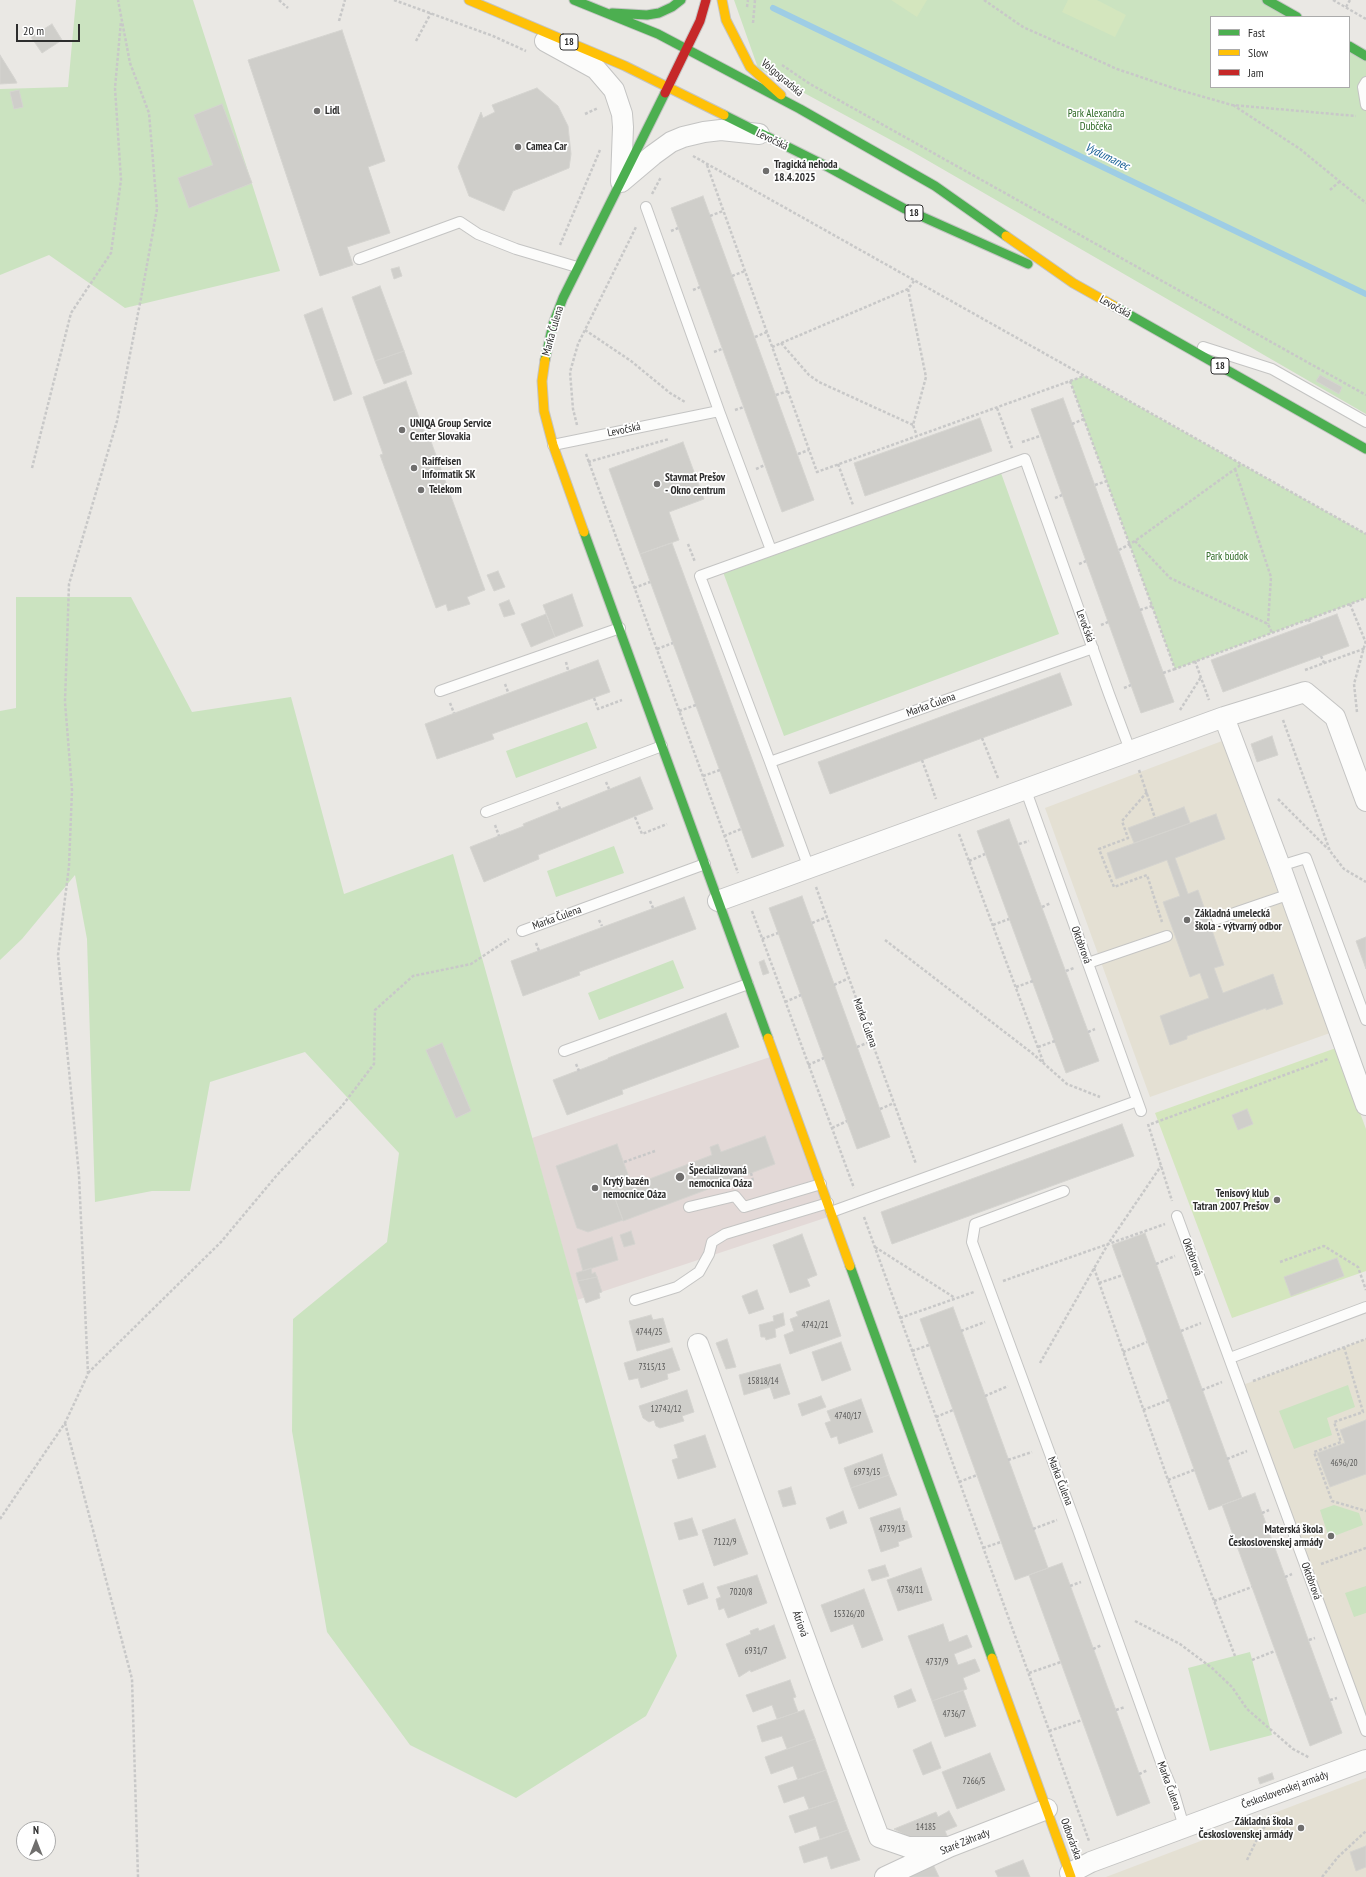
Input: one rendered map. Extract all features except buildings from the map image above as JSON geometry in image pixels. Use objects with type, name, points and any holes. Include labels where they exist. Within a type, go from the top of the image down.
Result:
[{"type":"street","name":"Levočská","points":[[470,0],[625,66],[828,167],[905,209],[1073,283],[1366,449]]},
{"type":"street","points":[[470,0],[596,69],[604,76],[614,90],[622,114],[621,182]]},
{"type":"street","name":"Levočská","points":[[574,0],[658,34],[800,108],[935,186],[1073,283]]},
{"type":"street","points":[[607,13],[647,15],[659,13],[672,7],[680,0]]},
{"type":"street","points":[[687,50],[703,14],[706,0]]},
{"type":"street","name":"Volgogradská","points":[[722,0],[726,20],[732,36],[750,67],[770,86],[800,108]]},
{"type":"street","points":[[1267,0],[1295,16]]},
{"type":"street","points":[[1350,47],[1366,56]]},
{"type":"street","name":"Marka Čulena","points":[[687,50],[577,267],[552,324],[542,381],[544,411],[553,445],[1047,1809]]},
{"type":"street","points":[[621,182],[652,155],[671,142],[683,137],[704,132],[722,130],[760,134]]},
{"type":"street","points":[[718,901],[1130,750],[1220,718],[1305,692],[1335,717],[1366,801]]},
{"type":"street","points":[[1220,718],[1280,866],[1366,1105]]},
{"type":"street","name":"Átriová","points":[[698,1344],[820,1680],[879,1837],[908,1847],[949,1848]]},
{"type":"street","name":"Československej armády","points":[[1071,1875],[1091,1862],[1366,1760]]},
{"type":"street","name":"Staré Záhrady","points":[[885,1877],[949,1848],[1047,1809]]},
{"type":"street","name":"Odborárska","points":[[1047,1809],[1071,1875]]},
{"type":"lane","points":[[1366,82],[1363,87],[1366,105]]},
{"type":"lane","points":[[646,207],[719,411],[771,550]]},
{"type":"lane","points":[[359,259],[460,222],[478,234],[516,249],[577,267]]},
{"type":"lane","points":[[1167,336],[1272,369],[1366,422]]},
{"type":"lane","name":"Levočská","points":[[553,445],[719,411]]},
{"type":"lane","name":"Levočská","points":[[1017,462],[1025,459],[1130,750]]},
{"type":"lane","points":[[809,868],[700,576],[1017,462]]},
{"type":"lane","points":[[440,691],[620,628]]},
{"type":"lane","name":"Marka Čulena","points":[[770,762],[1093,648]]},
{"type":"lane","points":[[486,812],[662,746]]},
{"type":"lane","name":"Októbrová","points":[[1025,788],[1139,1106]]},
{"type":"lane","points":[[1280,866],[1306,858],[1366,1020]]},
{"type":"lane","name":"Marka Čulena","points":[[522,931],[705,864]]},
{"type":"lane","points":[[1217,919],[1290,894]]},
{"type":"lane","points":[[1088,963],[1167,936]]},
{"type":"lane","points":[[564,1051],[748,984]]},
{"type":"lane","points":[[635,1300],[677,1287],[699,1272],[709,1254],[712,1242],[724,1234],[859,1202],[1125,1106],[1139,1106]]},
{"type":"lane","points":[[689,1207],[735,1196],[744,1207],[821,1184]]},
{"type":"lane","name":"Marka Čulena","points":[[1064,1191],[975,1224],[972,1242],[1072,1514],[1159,1758],[1174,1793],[1184,1827]]},
{"type":"lane","name":"Októbrová","points":[[1178,1218],[1366,1731]]},
{"type":"lane","points":[[1230,1358],[1366,1307]]},
{"type":"path","points":[[88,1374],[79,1176],[58,955],[68,866],[72,790],[64,702],[68,584],[117,421],[157,209],[149,113],[130,63],[118,0]]},
{"type":"path","points":[[279,0],[288,8]]},
{"type":"path","points":[[339,21],[345,0]]},
{"type":"path","points":[[394,0],[532,53]]},
{"type":"path","points":[[752,29],[755,0]]},
{"type":"path","points":[[984,0],[1023,27],[1117,69],[1176,89],[1232,105],[1353,116],[1359,115]]},
{"type":"path","points":[[1333,0],[1366,19]]},
{"type":"path","points":[[1346,7],[1350,0]]},
{"type":"path","points":[[416,41],[431,13]]},
{"type":"path","points":[[32,468],[71,313],[111,253],[121,180],[115,88],[121,16]]},
{"type":"path","points":[[779,64],[810,84],[1365,394]]},
{"type":"path","points":[[595,101],[599,107],[600,113]]},
{"type":"path","points":[[1232,105],[1300,149],[1366,203]]},
{"type":"path","points":[[585,114],[599,107]]},
{"type":"path","points":[[553,259],[598,158],[601,146]]},
{"type":"path","points":[[691,154],[914,281],[1366,534]]},
{"type":"path","points":[[707,164],[817,472],[1084,376]]},
{"type":"path","points":[[662,174],[578,344],[570,372],[573,409],[588,462],[859,1202],[1090,1844],[1091,1862]]},
{"type":"path","points":[[1330,190],[1339,182]]},
{"type":"path","points":[[710,216],[723,211]]},
{"type":"path","points":[[732,276],[745,271]]},
{"type":"path","points":[[772,347],[908,289],[914,281]]},
{"type":"path","points":[[908,289],[926,377],[913,425],[917,436]]},
{"type":"path","points":[[584,330],[631,361],[670,393],[703,414]]},
{"type":"path","points":[[755,337],[767,332]]},
{"type":"path","points":[[781,343],[809,375],[819,382],[913,425]]},
{"type":"path","points":[[1070,381],[1175,669]]},
{"type":"path","points":[[776,396],[788,391]]},
{"type":"path","points":[[997,408],[1017,462]]},
{"type":"path","points":[[1072,424],[1084,419]]},
{"type":"path","points":[[950,424],[953,428]]},
{"type":"path","points":[[1011,446],[1040,436]]},
{"type":"path","points":[[588,462],[671,439]]},
{"type":"path","points":[[885,447],[887,451]]},
{"type":"path","points":[[798,454],[809,450]]},
{"type":"path","points":[[838,464],[858,519]]},
{"type":"path","points":[[1118,550],[1135,542],[1242,464]]},
{"type":"path","points":[[1235,469],[1271,577],[1268,624],[1272,633]]},
{"type":"path","points":[[1095,485],[1107,481]]},
{"type":"path","points":[[1135,542],[1170,578],[1268,624]]},
{"type":"path","points":[[634,588],[650,582]]},
{"type":"path","points":[[1163,673],[1240,647],[1272,633],[1366,598]]},
{"type":"path","points":[[1350,604],[1366,642],[1354,684],[1357,715]]},
{"type":"path","points":[[1140,610],[1152,606]]},
{"type":"path","points":[[1309,619],[1310,623]]},
{"type":"path","points":[[657,649],[673,643]]},
{"type":"path","points":[[1321,656],[1324,663]]},
{"type":"path","points":[[1195,661],[1220,718]]},
{"type":"path","points":[[1179,712],[1201,676]]},
{"type":"path","points":[[594,698],[598,709],[628,697]]},
{"type":"path","points":[[679,710],[696,704]]},
{"type":"path","points":[[1282,718],[1330,851]]},
{"type":"path","points":[[982,738],[1000,782]]},
{"type":"path","points":[[922,760],[938,805]]},
{"type":"path","points":[[703,776],[720,770]]},
{"type":"path","points":[[1139,770],[1155,818]]},
{"type":"path","points":[[1147,792],[1122,821],[1128,838],[1099,849],[1114,887],[1147,875],[1167,936]]},
{"type":"path","points":[[1275,796],[1330,851],[1344,869],[1366,882]]},
{"type":"path","points":[[635,817],[642,834],[668,824]]},
{"type":"path","points":[[957,828],[1044,1065]]},
{"type":"path","points":[[724,836],[741,829]]},
{"type":"path","points":[[969,861],[985,854]]},
{"type":"path","name":"Marka Čulena","points":[[809,868],[922,1179]]},
{"type":"path","points":[[812,923],[827,917]]},
{"type":"path","points":[[993,925],[1009,919]]},
{"type":"path","points":[[0,1520],[65,1423],[88,1374],[221,1242],[277,1175],[342,1106],[374,1064],[375,1010],[414,976],[471,964],[522,931]]},
{"type":"path","points":[[762,939],[778,932]]},
{"type":"path","points":[[885,940],[1067,1084],[1125,1106]]},
{"type":"path","points":[[834,985],[849,978]]},
{"type":"path","points":[[1016,987],[1032,981]]},
{"type":"path","points":[[785,1002],[801,995]]},
{"type":"path","points":[[857,1047],[872,1041]]},
{"type":"path","points":[[1038,1046],[1055,1041]]},
{"type":"path","points":[[1148,1125],[1347,1053]]},
{"type":"path","points":[[808,1065],[824,1058]]},
{"type":"path","points":[[880,1109],[894,1103]]},
{"type":"path","points":[[900,1318],[1178,1218],[1148,1125],[1139,1106]]},
{"type":"path","points":[[832,1128],[847,1122]]},
{"type":"path","points":[[624,1162],[655,1151]]},
{"type":"path","points":[[1040,1363],[1108,1244],[1161,1166]]},
{"type":"path","points":[[751,1173],[754,1181]]},
{"type":"path","points":[[874,1246],[955,1299]]},
{"type":"path","points":[[1280,1262],[1324,1246],[1358,1267],[1366,1290]]},
{"type":"path","points":[[1156,1264],[1190,1250]]},
{"type":"path","points":[[1094,1268],[1168,1480],[1235,1656]]},
{"type":"path","points":[[1099,1283],[1123,1275]]},
{"type":"path","points":[[962,1331],[1000,1317]]},
{"type":"path","points":[[1181,1331],[1215,1317]]},
{"type":"path","points":[[1202,1390],[1238,1381],[1366,1339]]},
{"type":"path","points":[[1123,1352],[1148,1342]]},
{"type":"path","points":[[912,1351],[929,1344]]},
{"type":"path","points":[[1344,1347],[1365,1411],[1334,1422],[1341,1442],[1314,1452],[1332,1501],[1366,1511]]},
{"type":"path","points":[[985,1396],[1023,1381]]},
{"type":"path","points":[[1143,1410],[1169,1400]]},
{"type":"path","points":[[936,1417],[953,1410]]},
{"type":"path","points":[[65,1423],[132,1680],[138,1877]]},
{"type":"path","points":[[1227,1459],[1262,1445]]},
{"type":"path","points":[[1008,1460],[1047,1446]]},
{"type":"path","points":[[1168,1480],[1194,1470]]},
{"type":"path","points":[[959,1482],[977,1475]]},
{"type":"path","points":[[1034,1529],[1072,1514]]},
{"type":"path","points":[[983,1548],[1001,1542]]},
{"type":"path","points":[[1307,1569],[1366,1548]]},
{"type":"path","points":[[1214,1601],[1252,1588]]},
{"type":"path","points":[[1135,1621],[1180,1644],[1212,1668],[1232,1687],[1247,1709],[1293,1749],[1313,1760]]},
{"type":"path","points":[[1252,1660],[1275,1651]]},
{"type":"path","points":[[1028,1673],[1061,1662]]},
{"type":"path","points":[[1049,1731],[1082,1720]]},
{"type":"path","points":[[1247,1860],[1259,1835],[1272,1816]]},
{"type":"path","points":[[1322,1877],[1338,1857],[1366,1831]]},
{"type":"shaded area","name":"Základná umelecká škola - výtvarný odbor","points":[[1222,741],[1330,1033],[1150,1097],[1045,808]]},
{"type":"shaded area","name":"Špecializovaná nemocnica Oáza","points":[[773,1056],[831,1216],[577,1300],[532,1138]]},
{"type":"shaded area","name":"Materská škola Československej armády","points":[[1366,1339],[1366,1731],[1240,1386]]},
{"type":"shaded area","name":"Základná škola Československej armády","points":[[1366,1778],[1366,1877],[1106,1877]]},
{"type":"green space","points":[[76,0],[193,0],[280,271],[125,308],[49,255],[0,275],[0,89],[68,87]]},
{"type":"green space","name":"Park Alexandra Dubčeka","points":[[734,0],[1266,0],[1295,16],[1210,16],[1210,88],[1350,88],[1350,47],[1366,56],[1366,414],[913,152],[758,68]]},
{"type":"green space","points":[[891,0],[927,0],[917,17]]},
{"type":"green space","points":[[1068,0],[1097,0],[1126,15],[1115,37],[1062,12]]},
{"type":"green space","name":"Park búdok","points":[[1084,376],[1366,534],[1366,598],[1175,669],[1070,381]]},
{"type":"green space","points":[[1001,473],[1059,634],[784,736],[723,572]]},
{"type":"green space","points":[[16,597],[131,597],[192,712],[291,697],[344,894],[453,854],[677,1656],[646,1716],[516,1798],[410,1745],[327,1632],[292,1431],[293,1319],[387,1242],[399,1153],[305,1052],[210,1082],[190,1191],[152,1191],[95,1202],[87,939],[75,875],[22,939],[0,960],[0,711],[16,708]]},
{"type":"green space","points":[[587,722],[597,748],[516,778],[506,751]]},
{"type":"green space","points":[[614,846],[624,873],[556,897],[547,871]]},
{"type":"green space","points":[[673,960],[684,988],[599,1020],[588,993]]},
{"type":"green space","name":"Tenisový klub Tatran 2007 Prešov","points":[[1336,1048],[1366,1129],[1366,1271],[1232,1318],[1155,1113]]},
{"type":"green space","points":[[1348,1385],[1355,1407],[1327,1418],[1332,1435],[1294,1449],[1279,1411]]},
{"type":"green space","points":[[1334,1505],[1359,1513],[1363,1525],[1329,1538],[1320,1510]]},
{"type":"green space","points":[[1366,1586],[1366,1613],[1354,1617],[1345,1593]]},
{"type":"green space","points":[[1250,1652],[1272,1735],[1210,1751],[1188,1668]]},
{"type":"waterway","name":"Vydumanec","points":[[773,8],[1366,294]]},
{"type":"traffic: fast","points":[[574,0],[658,34],[800,109],[935,186],[1006,236]]},
{"type":"traffic: fast","points":[[612,13],[647,15],[659,13],[672,7],[681,0]]},
{"type":"traffic: fast","points":[[1267,0],[1295,16]]},
{"type":"traffic: fast","points":[[1350,47],[1366,56]]},
{"type":"traffic: fast","points":[[545,360],[553,324],[563,298],[665,93]]},
{"type":"traffic: fast","points":[[724,115],[828,167],[905,209],[1028,264]]},
{"type":"traffic: fast","points":[[1114,306],[1366,449]]},
{"type":"traffic: fast","points":[[584,532],[768,1038]]},
{"type":"traffic: fast","points":[[850,1266],[992,1658]]},
{"type":"traffic: slow","points":[[469,0],[625,66],[724,115]]},
{"type":"traffic: slow","points":[[722,0],[726,20],[750,67],[781,95]]},
{"type":"traffic: slow","points":[[1006,236],[1073,283],[1114,306]]},
{"type":"traffic: slow","points":[[545,360],[542,381],[544,411],[553,445],[584,532]]},
{"type":"traffic: slow","points":[[768,1038],[850,1266]]},
{"type":"traffic: slow","points":[[992,1658],[1071,1877]]},
{"type":"traffic: jam","points":[[665,93],[700,21],[706,0]]},
{"type":"place","name":"Lidl","points":[[317,111]]},
{"type":"place","name":"Camea Car","points":[[518,147]]},
{"type":"place","name":"Tragická nehoda 18.4.2025","points":[[766,171]]},
{"type":"place","name":"UNIQA Group Service Center Slovakia","points":[[402,430]]},
{"type":"place","name":"Raiffeisen Informatik SK","points":[[414,468]]},
{"type":"place","name":"Stavmat Prešov - Okno centrum","points":[[657,484]]},
{"type":"place","name":"Telekom","points":[[421,490]]},
{"type":"place","name":"Základná umelecká škola - výtvarný odbor","points":[[1187,920]]},
{"type":"place","name":"Špecializovaná nemocnica Oáza","points":[[680,1177]]},
{"type":"place","name":"Krytý bazén nemocnice Oáza","points":[[595,1188]]},
{"type":"place","name":"Tenisový klub Tatran 2007 Prešov","points":[[1277,1200]]},
{"type":"place","name":"Materská škola Československej armády","points":[[1331,1536]]},
{"type":"place","name":"Základná škola Československej armády","points":[[1301,1828]]}]
